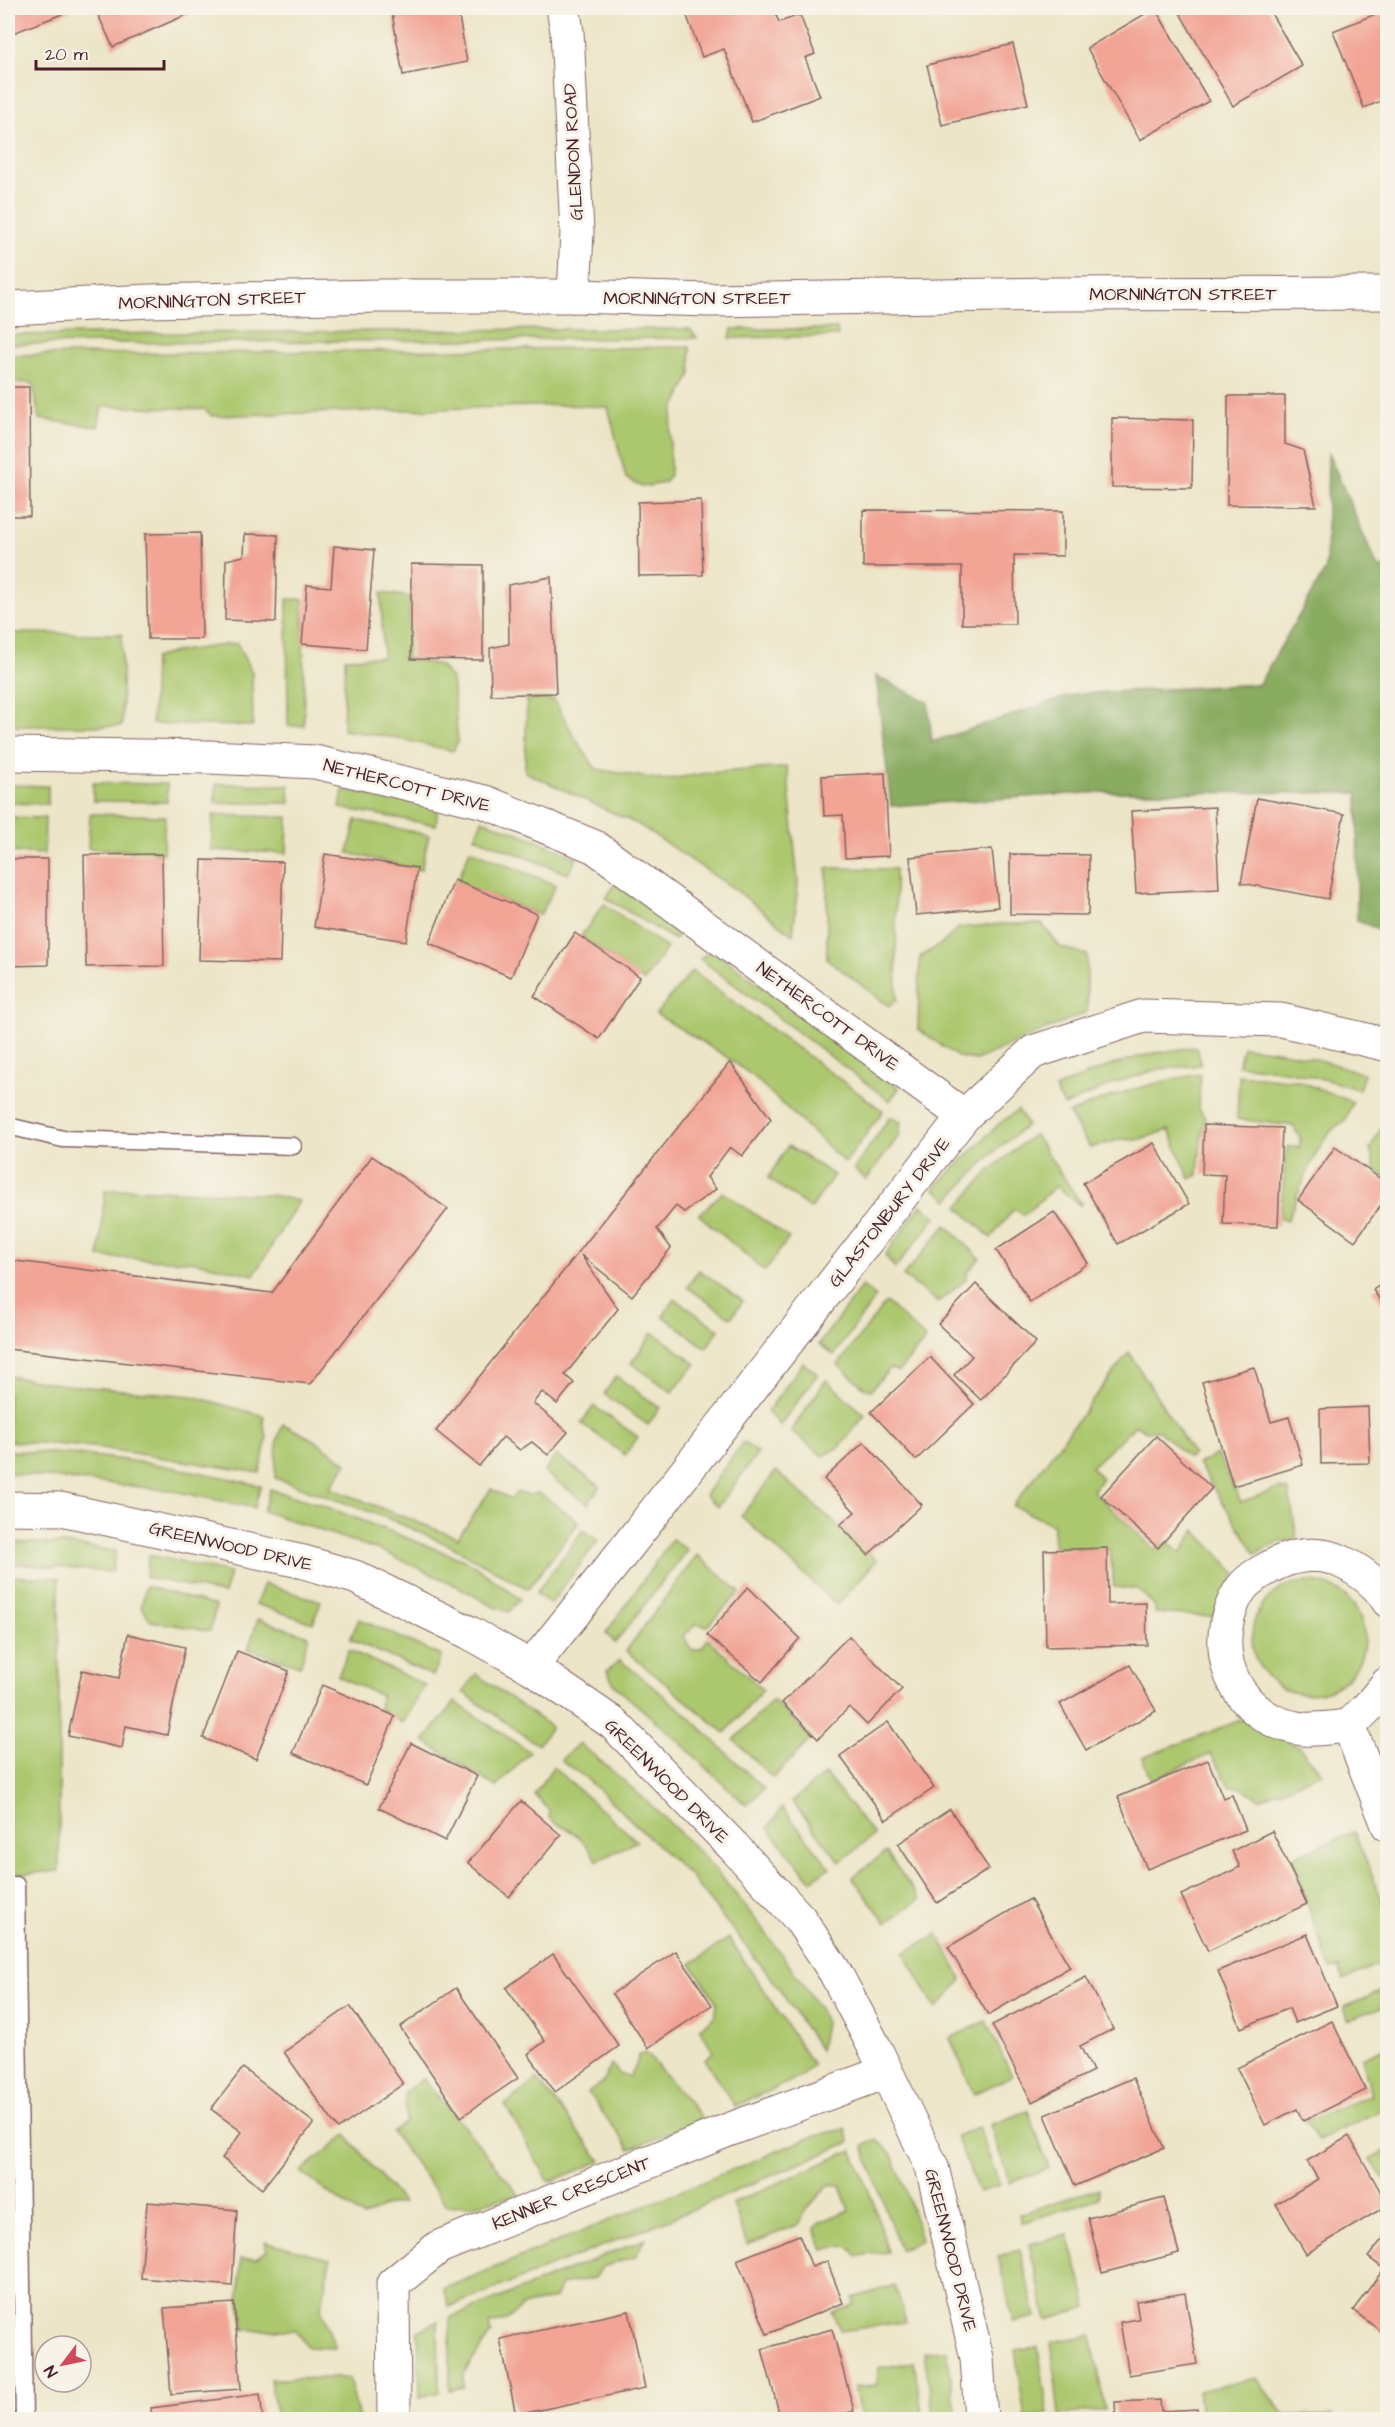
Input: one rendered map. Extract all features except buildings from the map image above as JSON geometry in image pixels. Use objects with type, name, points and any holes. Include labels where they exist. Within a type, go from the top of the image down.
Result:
[{"type":"street","name":"GLENDON ROAD","points":[[563,8],[567,31],[576,200],[574,296]]},
{"type":"street","name":"MORNINGTON STREET","points":[[8,308],[379,296],[574,296],[710,300],[1056,294],[1388,293]]},
{"type":"street","name":"NETHERCOTT DRIVE","points":[[8,754],[209,757],[315,762],[485,802],[595,847],[964,1116]]},
{"type":"street","name":"GLASTONBURY DRIVE","points":[[531,1667],[964,1116],[1034,1052],[1143,1016],[1281,1020],[1388,1045]]},
{"type":"street","name":"GREENWOOD DRIVE","points":[[8,1508],[71,1511],[304,1563],[355,1577],[470,1633],[531,1667],[614,1724],[794,1912],[835,1972],[932,2167],[977,2358],[981,2420]]},
{"type":"street","points":[[1388,1601],[1359,1570],[1331,1557],[1314,1555],[1284,1559],[1249,1579],[1232,1604],[1224,1633],[1223,1650],[1232,1680],[1250,1704],[1275,1722],[1304,1729],[1349,1726],[1370,1706],[1388,1683]]},
{"type":"street","points":[[1349,1726],[1388,1825]]},
{"type":"street","name":"KENNER CRESCENT","points":[[394,2420],[393,2284],[439,2247],[728,2130],[886,2072]]},
{"type":"lane","points":[[8,1126],[63,1139],[292,1146]]},
{"type":"lane","points":[[16,1885],[14,2230],[24,2420]]},
{"type":"green space","points":[[690,329],[697,338],[8,344],[8,335]]},
{"type":"green space","points":[[732,329],[837,329],[838,336],[730,338]]},
{"type":"green space","points":[[690,347],[691,374],[673,411],[670,432],[670,475],[664,483],[642,487],[626,478],[608,407],[567,405],[212,416],[204,409],[102,406],[98,427],[39,419],[33,383],[8,382],[8,355]]},
{"type":"green space","points":[[1328,452],[1378,568],[1387,567],[1387,932],[1357,921],[1358,793],[1102,792],[891,806],[876,676],[928,702],[932,742],[1075,694],[1259,684],[1326,569]]},
{"type":"green space","points":[[381,593],[410,597],[407,659],[440,665],[452,680],[458,741],[453,751],[391,737],[343,730],[345,658],[383,657]]},
{"type":"green space","points":[[287,599],[303,599],[304,726],[288,726]]},
{"type":"green space","points":[[8,633],[122,634],[122,726],[8,726]]},
{"type":"green space","points":[[237,643],[252,673],[253,726],[152,724],[154,658],[175,652]]},
{"type":"green space","points":[[527,698],[554,700],[575,738],[596,769],[662,780],[708,773],[787,767],[798,883],[793,935],[737,891],[639,825],[525,772]]},
{"type":"green space","points":[[93,783],[167,784],[167,802],[93,801]]},
{"type":"green space","points":[[216,784],[289,785],[290,803],[215,803]]},
{"type":"green space","points":[[8,785],[48,786],[48,804],[8,803]]},
{"type":"green space","points":[[343,790],[438,807],[436,825],[340,808]]},
{"type":"green space","points":[[90,814],[165,816],[163,853],[88,848]]},
{"type":"green space","points":[[213,815],[288,817],[287,853],[211,850]]},
{"type":"green space","points":[[8,817],[45,818],[44,854],[8,852]]},
{"type":"green space","points":[[356,820],[429,835],[421,870],[348,853]]},
{"type":"green space","points":[[482,820],[535,839],[577,858],[568,874],[475,837]]},
{"type":"green space","points":[[470,850],[556,885],[540,915],[457,882]]},
{"type":"green space","points":[[827,868],[895,869],[897,1000],[889,1006],[827,959]]},
{"type":"green space","points":[[617,881],[684,924],[675,940],[606,898]]},
{"type":"green space","points":[[604,904],[667,948],[644,981],[581,936]]},
{"type":"green space","points":[[1002,924],[1042,924],[1060,947],[1087,955],[1087,1012],[976,1060],[958,1057],[918,1029],[920,957],[943,943],[958,928]]},
{"type":"green space","points":[[712,949],[899,1088],[890,1101],[700,959]]},
{"type":"green space","points":[[692,971],[883,1111],[845,1163],[754,1077],[719,1052],[656,1014]]},
{"type":"green space","points":[[1197,1047],[1201,1065],[1159,1069],[1114,1083],[1064,1106],[1055,1089],[1124,1061],[1158,1052]]},
{"type":"green space","points":[[1243,1047],[1305,1056],[1364,1074],[1359,1090],[1299,1074],[1238,1065]]},
{"type":"green space","points":[[1201,1074],[1198,1107],[1206,1120],[1201,1139],[1198,1175],[1190,1179],[1169,1130],[1137,1140],[1122,1139],[1090,1148],[1069,1114],[1134,1089]]},
{"type":"green space","points":[[1239,1075],[1299,1081],[1353,1102],[1344,1122],[1335,1127],[1318,1150],[1287,1221],[1280,1219],[1287,1147],[1300,1147],[1300,1137],[1293,1126],[1237,1119]]},
{"type":"green space","points":[[1018,1110],[1027,1125],[994,1152],[948,1200],[934,1188],[999,1124]]},
{"type":"green space","points":[[890,1117],[901,1122],[899,1136],[866,1180],[854,1169]]},
{"type":"green space","points":[[1387,1117],[1387,1179],[1375,1169],[1370,1149]]},
{"type":"green space","points":[[1034,1134],[1081,1203],[1080,1205],[1056,1186],[1024,1215],[1014,1209],[991,1238],[958,1207],[989,1171]]},
{"type":"green space","points":[[788,1146],[834,1175],[811,1209],[768,1178]]},
{"type":"green space","points":[[132,1189],[272,1195],[299,1201],[254,1275],[191,1261],[99,1257],[105,1190]]},
{"type":"green space","points":[[723,1192],[789,1238],[765,1271],[699,1215]]},
{"type":"green space","points":[[921,1205],[936,1217],[895,1268],[885,1255]]},
{"type":"green space","points":[[946,1225],[980,1258],[967,1273],[967,1279],[938,1302],[903,1276]]},
{"type":"green space","points":[[699,1270],[743,1301],[731,1318],[687,1287]]},
{"type":"green space","points":[[862,1286],[876,1297],[834,1355],[819,1344]]},
{"type":"green space","points":[[675,1299],[719,1330],[706,1348],[663,1316]]},
{"type":"green space","points":[[886,1302],[926,1339],[898,1372],[890,1368],[871,1390],[866,1389],[838,1365]]},
{"type":"green space","points":[[653,1332],[696,1364],[672,1392],[631,1363]]},
{"type":"green space","points":[[1129,1352],[1193,1454],[1188,1458],[1159,1431],[1146,1431],[1136,1425],[1091,1467],[1102,1478],[1093,1491],[1155,1550],[1168,1542],[1181,1553],[1195,1530],[1236,1573],[1213,1617],[1155,1613],[1155,1606],[1138,1589],[1114,1587],[1110,1550],[1053,1546],[1054,1525],[1013,1506]]},
{"type":"green space","points":[[803,1363],[818,1374],[780,1425],[767,1412]]},
{"type":"green space","points":[[8,1376],[66,1385],[192,1396],[264,1416],[263,1422],[267,1436],[260,1473],[94,1447],[8,1441]]},
{"type":"green space","points":[[616,1376],[660,1408],[648,1425],[604,1394]]},
{"type":"green space","points":[[826,1380],[865,1415],[840,1447],[823,1456],[791,1431]]},
{"type":"green space","points":[[594,1406],[638,1437],[625,1455],[581,1423]]},
{"type":"green space","points":[[283,1424],[314,1440],[347,1463],[330,1488],[458,1538],[491,1489],[511,1499],[517,1492],[529,1495],[539,1493],[579,1522],[528,1589],[451,1546],[387,1518],[275,1478],[277,1440]]},
{"type":"green space","points":[[743,1442],[758,1453],[718,1507],[705,1495]]},
{"type":"green space","points":[[8,1451],[72,1454],[135,1461],[261,1486],[254,1508],[169,1490],[8,1473]]},
{"type":"green space","points":[[1217,1454],[1241,1502],[1280,1488],[1289,1491],[1297,1539],[1277,1543],[1256,1554],[1198,1464]]},
{"type":"green space","points":[[556,1455],[600,1486],[588,1504],[544,1472]]},
{"type":"green space","points":[[776,1471],[877,1560],[837,1605],[741,1516]]},
{"type":"green space","points":[[270,1489],[322,1505],[469,1562],[520,1599],[509,1612],[494,1607],[457,1586],[384,1552],[263,1511]]},
{"type":"green space","points":[[583,1530],[598,1541],[550,1604],[536,1593]]},
{"type":"green space","points":[[672,1539],[687,1550],[615,1643],[606,1633]]},
{"type":"green space","points":[[8,1542],[63,1544],[116,1551],[112,1572],[8,1563]]},
{"type":"green space","points":[[149,1555],[230,1573],[224,1594],[146,1577]]},
{"type":"green space","points":[[697,1555],[740,1592],[708,1626],[697,1624],[683,1636],[692,1650],[701,1648],[708,1639],[763,1690],[725,1733],[626,1651]]},
{"type":"green space","points":[[8,1576],[59,1578],[59,1871],[8,1875]]},
{"type":"green space","points":[[1308,1582],[1329,1586],[1348,1598],[1360,1617],[1364,1638],[1360,1659],[1348,1678],[1329,1690],[1308,1694],[1287,1690],[1268,1678],[1256,1659],[1252,1638],[1256,1617],[1268,1598],[1287,1586]]},
{"type":"green space","points":[[264,1584],[321,1601],[313,1623],[256,1604]]},
{"type":"green space","points":[[146,1586],[216,1606],[210,1631],[151,1621],[141,1606]]},
{"type":"green space","points":[[258,1619],[309,1636],[300,1666],[248,1649]]},
{"type":"green space","points":[[359,1619],[442,1656],[433,1676],[350,1639]]},
{"type":"green space","points":[[349,1650],[425,1685],[402,1723],[379,1708],[381,1696],[338,1676]]},
{"type":"green space","points":[[620,1660],[684,1712],[764,1789],[746,1805],[674,1737],[615,1686],[607,1671]]},
{"type":"green space","points":[[476,1674],[551,1727],[538,1745],[463,1692]]},
{"type":"green space","points":[[1387,1699],[1387,1756],[1380,1728]]},
{"type":"green space","points":[[773,1700],[812,1738],[773,1778],[734,1740]]},
{"type":"green space","points":[[455,1702],[530,1752],[496,1787],[424,1741]]},
{"type":"green space","points":[[1246,1718],[1298,1746],[1322,1773],[1260,1799],[1242,1788],[1230,1787],[1211,1754],[1151,1780],[1142,1758]]},
{"type":"green space","points":[[579,1743],[677,1830],[722,1878],[751,1914],[819,2008],[825,2023],[820,2050],[773,1980],[688,1874],[586,1778],[561,1760]]},
{"type":"green space","points":[[553,1767],[637,1841],[597,1861],[579,1837],[549,1818],[549,1810],[534,1795]]},
{"type":"green space","points":[[825,1774],[874,1835],[840,1862],[792,1801]]},
{"type":"green space","points":[[782,1808],[830,1867],[811,1880],[768,1828]]},
{"type":"green space","points":[[1354,1832],[1387,1912],[1387,1960],[1344,1980],[1339,1968],[1330,1969],[1291,1858]]},
{"type":"green space","points":[[886,1852],[920,1899],[886,1923],[852,1877]]},
{"type":"green space","points":[[938,1934],[962,1980],[936,2009],[904,1953]]},
{"type":"green space","points":[[729,1938],[813,2065],[800,2077],[735,2106],[705,2060],[713,2052],[700,2028],[715,2016],[717,2003],[691,1964]]},
{"type":"green space","points":[[1387,1989],[1387,2005],[1347,2020],[1344,2007]]},
{"type":"green space","points":[[986,2021],[1012,2076],[974,2094],[950,2038]]},
{"type":"green space","points":[[1387,2047],[1387,2107],[1318,2141],[1305,2121],[1371,2095],[1362,2058]]},
{"type":"green space","points":[[646,2053],[703,2119],[630,2149],[588,2093],[603,2082],[612,2064],[620,2075],[630,2076],[637,2063],[638,2055]]},
{"type":"green space","points":[[423,2079],[519,2195],[472,2205],[447,2206],[392,2132],[406,2122],[405,2092]]},
{"type":"green space","points":[[537,2079],[601,2161],[549,2182],[505,2105]]},
{"type":"green space","points":[[1028,2111],[1049,2168],[1010,2183],[990,2125]]},
{"type":"green space","points":[[978,2127],[1000,2185],[979,2193],[956,2136]]},
{"type":"green space","points":[[845,2129],[850,2142],[670,2219],[449,2307],[443,2289],[816,2135]]},
{"type":"green space","points":[[346,2135],[403,2203],[384,2206],[363,2217],[300,2172]]},
{"type":"green space","points":[[877,2139],[891,2153],[906,2190],[921,2240],[900,2250],[863,2146]]},
{"type":"green space","points":[[1387,2149],[1387,2182],[1370,2159]]},
{"type":"green space","points":[[852,2150],[874,2204],[888,2252],[857,2256],[848,2246],[823,2249],[815,2229],[818,2223],[849,2210],[840,2186],[828,2185],[806,2210],[800,2224],[747,2245],[733,2203]]},
{"type":"green space","points":[[1099,2188],[1099,2198],[1021,2223],[1019,2214]]},
{"type":"green space","points":[[1068,2235],[1088,2307],[1047,2320],[1029,2244]]},
{"type":"green space","points":[[645,2239],[635,2257],[602,2267],[595,2278],[561,2285],[555,2298],[523,2306],[507,2320],[489,2324],[491,2333],[464,2373],[464,2387],[450,2390],[450,2318]]},
{"type":"green space","points":[[265,2241],[330,2259],[321,2308],[335,2348],[308,2347],[295,2330],[244,2330],[239,2296],[241,2259],[256,2258],[267,2251]]},
{"type":"green space","points":[[1020,2250],[1036,2317],[1013,2322],[998,2256]]},
{"type":"green space","points":[[895,2285],[906,2322],[841,2331],[832,2313],[854,2305],[853,2298]]},
{"type":"green space","points":[[438,2321],[439,2392],[420,2397],[418,2331]]},
{"type":"green space","points":[[1091,2335],[1105,2410],[1059,2415],[1051,2342]]},
{"type":"green space","points":[[1038,2347],[1048,2414],[1025,2418],[1015,2350]]},
{"type":"green space","points":[[947,2350],[957,2419],[934,2419],[924,2352]]},
{"type":"green space","points":[[914,2362],[923,2419],[861,2419],[854,2387],[877,2385],[878,2368]]},
{"type":"green space","points":[[349,2378],[359,2419],[277,2419],[270,2379]]},
{"type":"green space","points":[[1256,2378],[1284,2415],[1334,2416],[1334,2419],[1202,2419],[1198,2391]]}]
